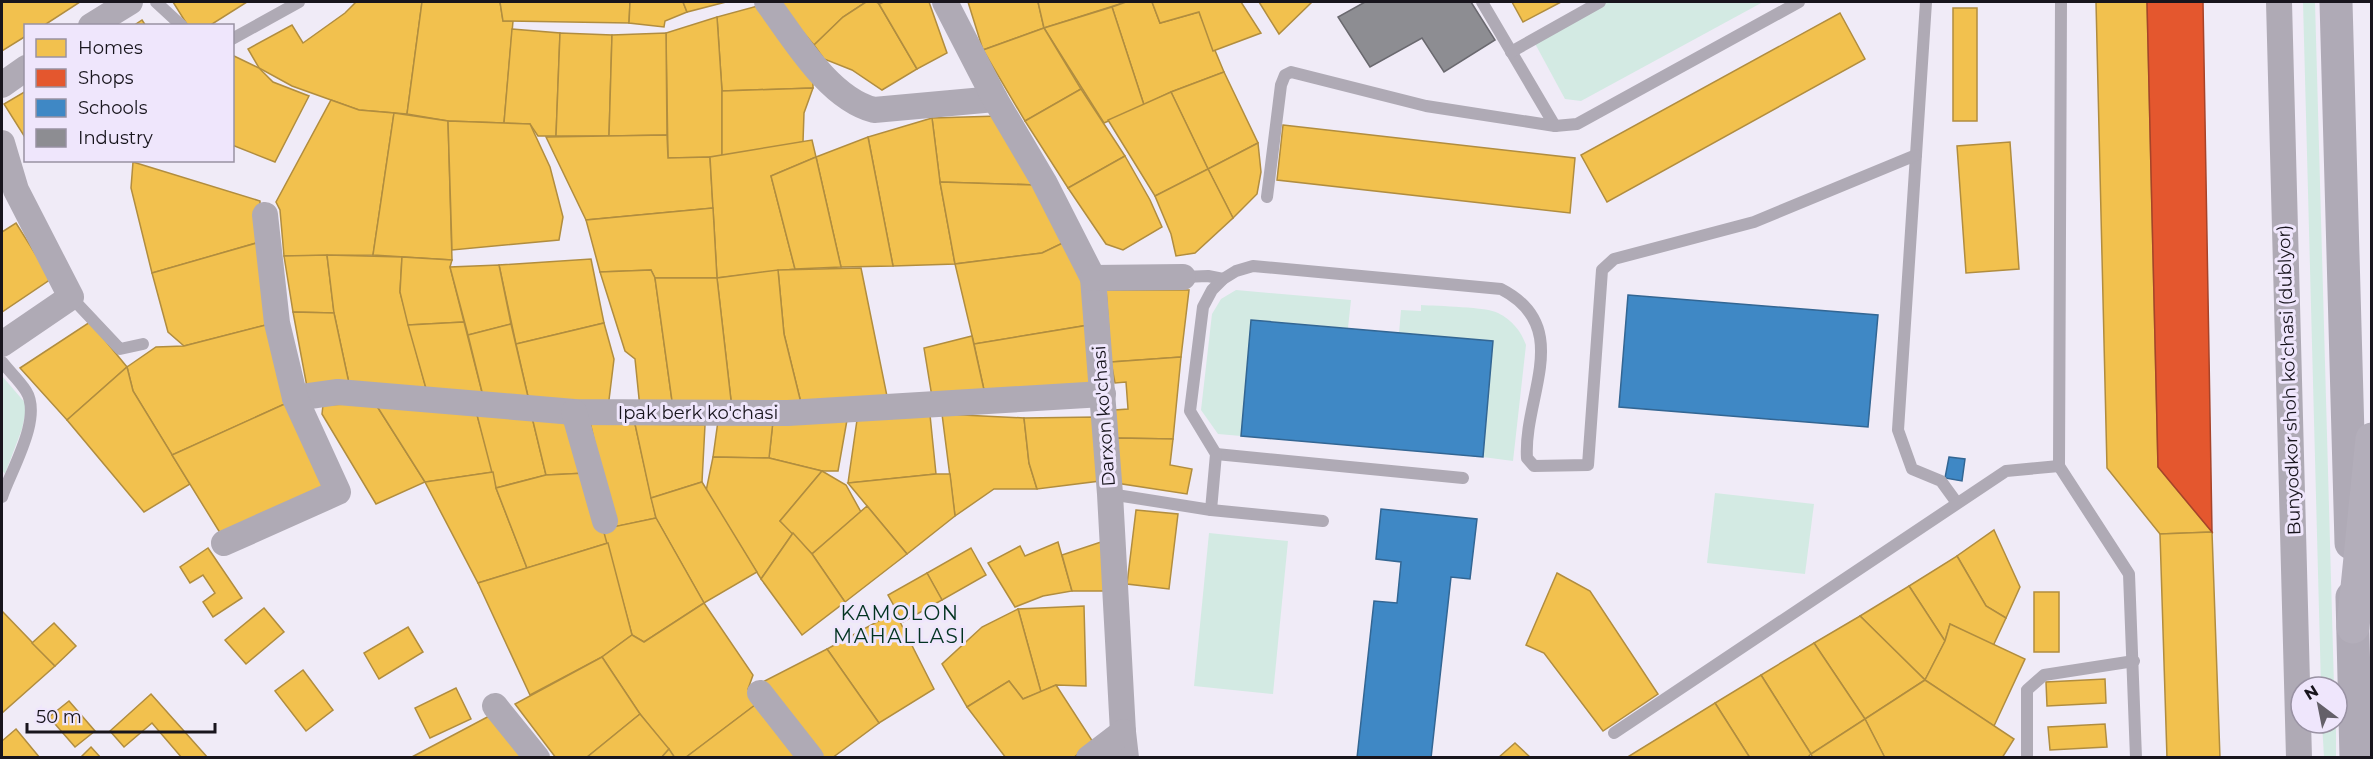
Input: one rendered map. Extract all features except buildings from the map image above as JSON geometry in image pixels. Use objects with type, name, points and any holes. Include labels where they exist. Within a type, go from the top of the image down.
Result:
[{"type":"main road","points":[[2353,627],[2372,439]]},
{"type":"street","points":[[95,15],[130,2]]},
{"type":"street","points":[[767,2],[812,63],[858,106],[874,110],[995,99]]},
{"type":"street","name":"Darxon ko'chasi","points":[[945,2],[995,99],[1044,182],[1093,278],[1110,494],[1126,758]]},
{"type":"street","name":"Bunyodkor shoh koʻchasi (dublyor)","points":[[2279,2],[2300,758]]},
{"type":"street","points":[[2336,2],[2356,758]]},
{"type":"street","points":[[2,85],[24,69]]},
{"type":"street","points":[[2,143],[16,190],[71,297],[2,344]]},
{"type":"street","points":[[224,543],[338,492],[295,398],[277,323],[265,215]]},
{"type":"street","points":[[1093,278],[1183,277]]},
{"type":"street","name":"Ipak berk ko'chasi","points":[[295,398],[338,392],[574,412],[788,413],[1103,394]]},
{"type":"street","points":[[574,412],[605,521]]},
{"type":"street","points":[[760,693],[810,758]]},
{"type":"street","points":[[495,706],[537,758]]},
{"type":"street","points":[[1089,758],[1123,732]]},
{"type":"lane","points":[[156,2],[180,24]]},
{"type":"lane","points":[[234,38],[299,2]]},
{"type":"lane","points":[[1482,2],[1555,126]]},
{"type":"lane","points":[[1511,52],[1600,2]]},
{"type":"lane","points":[[1267,197],[1281,85],[1285,75],[1291,72],[1426,106],[1555,126],[1577,124],[1799,2]]},
{"type":"lane","points":[[1926,2],[1898,430],[1912,469],[1941,481],[1957,503]]},
{"type":"lane","points":[[2061,2],[2059,466],[2129,574],[2136,758]]},
{"type":"lane","points":[[1211,510],[1216,454],[1190,411],[1203,307],[1212,290],[1222,279],[1236,271],[1253,266],[1501,289],[1521,301],[1529,310],[1537,324],[1542,344],[1527,459],[1534,466],[1587,465],[1602,270],[1614,259],[1754,222],[1916,155]]},
{"type":"lane","points":[[1183,277],[1208,276],[1222,279]]},
{"type":"lane","points":[[71,297],[120,349],[144,344]]},
{"type":"lane","points":[[2,362],[27,392],[32,406],[26,438],[2,497]]},
{"type":"lane","points":[[1216,454],[1464,478]]},
{"type":"lane","points":[[1614,733],[2006,471],[2059,466]]},
{"type":"lane","points":[[1110,494],[1211,510],[1323,521]]},
{"type":"lane","points":[[2027,756],[2027,690],[2044,675],[2134,661]]},
{"type":"green space","points":[[1599,2],[1763,2],[1581,101],[1565,99],[1532,38]]},
{"type":"green space","points":[[2303,2],[2315,2],[2334,675],[2321,675]]},
{"type":"green space","points":[[1236,290],[1351,300],[1348,328],[1251,320],[1241,436],[1218,434],[1201,410],[1212,314],[1221,299]]},
{"type":"green space","points":[[1421,305],[1492,311],[1508,319],[1521,335],[1526,345],[1513,461],[1483,457],[1493,341],[1399,333],[1401,310],[1421,311]]},
{"type":"green space","points":[[2,376],[27,405],[22,429],[5,474],[2,470]]},
{"type":"green space","points":[[1715,493],[1814,504],[1805,574],[1707,563]]},
{"type":"green space","points":[[1209,533],[1288,541],[1273,694],[1194,686]]},
{"type":"green space","points":[[2323,735],[2336,735],[2336,757],[2324,757]]},
{"type":"district","name":"KAMOLON MAHALLASI","points":[[900,624]]}]
